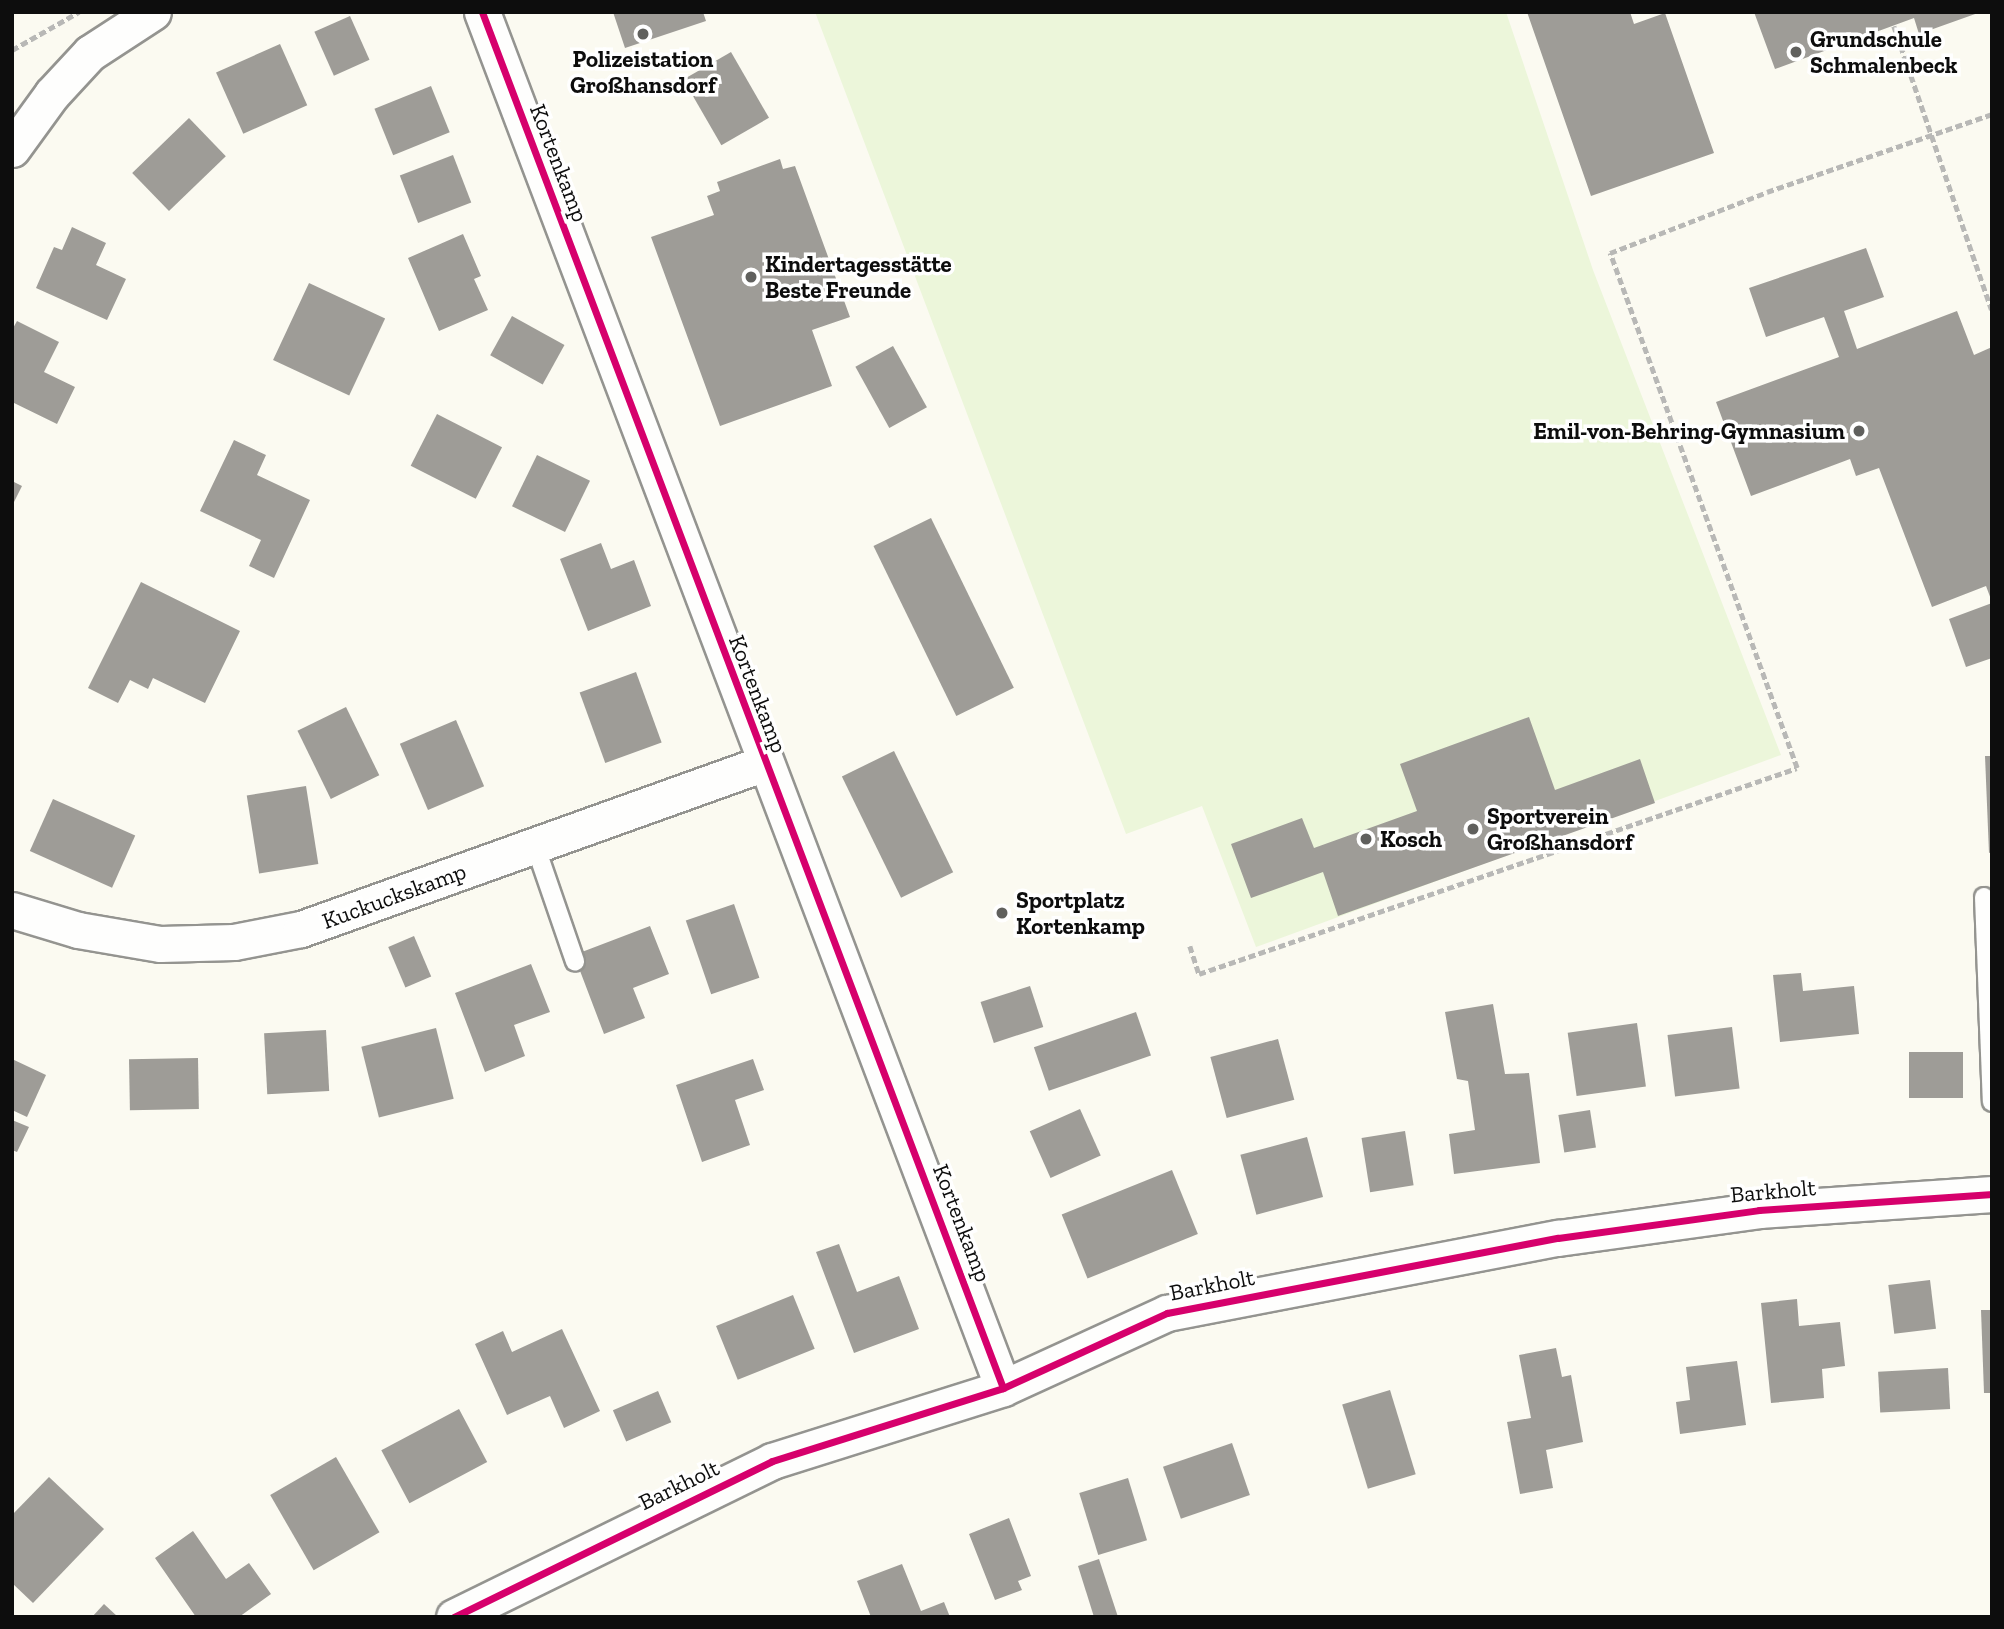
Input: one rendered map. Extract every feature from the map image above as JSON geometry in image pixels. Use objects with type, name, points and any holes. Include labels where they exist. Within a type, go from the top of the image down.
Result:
[{"type":"street","points":[[12,149],[52,94],[90,53],[153,12]]},
{"type":"street","name":"Kortenkamp","points":[[482,12],[764,764],[1003,1388]]},
{"type":"street","name":"Kuckuckskamp","points":[[12,910],[78,930],[160,944],[234,942],[301,929],[536,848],[635,807],[764,764]]},
{"type":"street","name":"Barkholt","points":[[454,1617],[772,1461],[1003,1388],[1167,1313],[1558,1238],[1759,1210],[1992,1194]]},
{"type":"lane","points":[[536,848],[575,961]]},
{"type":"lane","points":[[1984,897],[1992,1102]]},
{"type":"path","points":[[12,50],[79,12]]},
{"type":"path","points":[[1894,26],[1930,139],[1992,310]]},
{"type":"path","points":[[1190,946],[1199,974],[1797,768],[1610,253],[1767,192],[1930,139],[1992,114]]},
{"type":"green space","points":[[815,12],[1506,12],[1593,270],[1781,755],[1256,947],[1202,806],[1126,834]]},
{"type":"building","name":"Polizeistation Großhansdorf","points":[[613,12],[703,12],[706,21],[625,48]]},
{"type":"building","points":[[1527,12],[1630,12],[1634,24],[1665,13],[1714,153],[1591,196]]},
{"type":"building","name":"Grundschule Schmalenbeck","points":[[1754,12],[1978,13],[1919,34],[1914,18],[1775,69]]},
{"type":"building","points":[[350,16],[370,60],[334,76],[314,32]]},
{"type":"building","points":[[280,44],[307,105],[243,134],[216,72]]},
{"type":"building","points":[[731,52],[769,118],[721,145],[683,80]]},
{"type":"building","points":[[431,86],[450,132],[393,155],[374,109]]},
{"type":"building","points":[[189,118],[226,156],[169,211],[132,173]]},
{"type":"building","points":[[453,155],[471,203],[418,223],[400,175]]},
{"type":"building","name":"Kindertagesstätte Beste Freunde","points":[[780,159],[783,169],[795,166],[850,317],[812,330],[832,386],[720,426],[651,237],[714,215],[707,196],[720,191],[717,182]]},
{"type":"building","points":[[72,227],[106,243],[96,265],[126,279],[107,320],[36,288],[54,247],[62,250]]},
{"type":"building","points":[[463,234],[481,276],[474,279],[488,310],[439,331],[408,258]]},
{"type":"building","name":"Emil-von-Behring-Gymnasium","points":[[1866,248],[1884,297],[1844,311],[1857,349],[1957,311],[1974,355],[1992,347],[1992,602],[1986,586],[1932,607],[1879,468],[1856,476],[1850,459],[1751,496],[1716,402],[1839,357],[1824,317],[1766,337],[1749,288]]},
{"type":"building","points":[[309,283],[385,318],[349,396],[273,360]]},
{"type":"building","points":[[512,316],[564,345],[543,384],[490,355]]},
{"type":"building","points":[[17,321],[59,342],[44,372],[75,387],[57,424],[12,402],[12,330]]},
{"type":"building","points":[[893,346],[927,407],[889,428],[855,367]]},
{"type":"building","points":[[437,414],[502,447],[476,499],[411,466]]},
{"type":"building","points":[[234,440],[266,455],[257,475],[310,500],[274,578],[249,566],[261,540],[200,511]]},
{"type":"building","points":[[537,455],[590,481],[565,532],[512,506]]},
{"type":"building","points":[[12,481],[22,486],[12,506]]},
{"type":"building","points":[[931,518],[1014,688],[956,716],[873,546]]},
{"type":"building","points":[[601,543],[611,569],[634,560],[651,606],[588,631],[560,559]]},
{"type":"building","points":[[141,582],[240,631],[205,703],[153,678],[148,689],[130,680],[118,703],[88,688]]},
{"type":"building","points":[[1992,603],[1992,658],[1966,667],[1949,619]]},
{"type":"building","points":[[636,672],[662,742],[605,763],[580,693]]},
{"type":"building","points":[[346,707],[379,775],[331,799],[297,731]]},
{"type":"building","name":"Sportverein Großhansdorf","points":[[1529,717],[1555,790],[1640,759],[1655,803],[1338,916],[1323,872],[1251,898],[1231,844],[1302,818],[1314,848],[1417,811],[1400,764]]},
{"type":"building","points":[[456,720],[484,786],[428,810],[400,744]]},
{"type":"building","points":[[894,751],[953,872],[901,898],[842,776]]},
{"type":"building","points":[[1985,756],[1992,756],[1992,852],[1989,853]]},
{"type":"building","points":[[306,786],[318,864],[259,873],[247,795]]},
{"type":"building","points":[[53,799],[135,836],[112,888],[30,851]]},
{"type":"building","points":[[734,904],[759,978],[711,994],[686,921]]},
{"type":"building","points":[[650,926],[669,974],[633,988],[645,1018],[604,1034],[574,955]]},
{"type":"building","points":[[414,936],[431,977],[405,987],[388,947]]},
{"type":"building","points":[[531,964],[550,1012],[514,1025],[525,1056],[485,1072],[455,993]]},
{"type":"building","points":[[1801,973],[1803,991],[1854,986],[1859,1034],[1780,1042],[1773,975]]},
{"type":"building","points":[[1030,986],[1043,1027],[994,1043],[981,1002]]},
{"type":"building","points":[[1493,1004],[1505,1074],[1529,1073],[1540,1163],[1454,1174],[1449,1134],[1475,1130],[1468,1081],[1457,1079],[1445,1012]]},
{"type":"building","points":[[1136,1012],[1151,1055],[1049,1091],[1034,1047]]},
{"type":"building","points":[[1637,1023],[1646,1086],[1577,1096],[1568,1033]]},
{"type":"building","points":[[1732,1027],[1740,1089],[1675,1096],[1667,1035]]},
{"type":"building","points":[[436,1028],[454,1099],[379,1117],[361,1047]]},
{"type":"building","points":[[326,1030],[329,1091],[267,1094],[264,1033]]},
{"type":"building","points":[[1278,1039],[1294,1100],[1227,1118],[1210,1057]]},
{"type":"building","points":[[1909,1052],[1963,1052],[1963,1098],[1909,1098]]},
{"type":"building","points":[[198,1058],[199,1109],[130,1110],[129,1059]]},
{"type":"building","points":[[12,1059],[46,1075],[27,1117],[12,1110]]},
{"type":"building","points":[[753,1059],[764,1090],[735,1100],[750,1145],[702,1162],[676,1085]]},
{"type":"building","points":[[1080,1109],[1101,1156],[1050,1178],[1030,1131]]},
{"type":"building","points":[[1590,1110],[1596,1148],[1564,1153],[1558,1115]]},
{"type":"building","points":[[12,1120],[29,1127],[17,1152],[12,1150]]},
{"type":"building","points":[[1405,1131],[1414,1185],[1370,1192],[1362,1138]]},
{"type":"building","points":[[1307,1137],[1323,1197],[1256,1215],[1240,1155]]},
{"type":"building","points":[[1172,1170],[1198,1234],[1088,1279],[1062,1215]]},
{"type":"building","points":[[839,1244],[857,1292],[899,1276],[919,1329],[854,1353],[816,1252]]},
{"type":"building","points":[[1930,1280],[1936,1329],[1894,1334],[1888,1285]]},
{"type":"building","points":[[793,1295],[815,1349],[738,1380],[716,1326]]},
{"type":"building","points":[[1797,1299],[1799,1326],[1840,1322],[1845,1366],[1822,1369],[1824,1398],[1771,1403],[1761,1303]]},
{"type":"building","points":[[1981,1310],[1992,1310],[1992,1393],[1984,1393]]},
{"type":"building","points":[[562,1329],[600,1411],[564,1428],[550,1396],[507,1415],[475,1344],[503,1331],[512,1352]]},
{"type":"building","points":[[1556,1348],[1562,1377],[1571,1375],[1583,1442],[1546,1450],[1553,1488],[1520,1494],[1507,1422],[1531,1418],[1519,1355]]},
{"type":"building","points":[[1737,1361],[1746,1425],[1680,1434],[1676,1402],[1690,1400],[1686,1367]]},
{"type":"building","points":[[1948,1368],[1950,1409],[1880,1413],[1878,1372]]},
{"type":"building","points":[[1390,1390],[1416,1474],[1368,1489],[1342,1405]]},
{"type":"building","points":[[658,1391],[671,1422],[626,1441],[613,1410]]},
{"type":"building","points":[[459,1409],[487,1462],[409,1503],[381,1450]]},
{"type":"building","points":[[1232,1443],[1250,1495],[1181,1519],[1163,1467]]},
{"type":"building","points":[[336,1457],[380,1532],[314,1570],[270,1495]]},
{"type":"building","points":[[49,1477],[104,1529],[33,1603],[12,1583],[12,1515]]},
{"type":"building","points":[[1128,1478],[1147,1540],[1098,1555],[1079,1493]]},
{"type":"building","points":[[1009,1518],[1031,1576],[1018,1581],[1022,1590],[995,1600],[969,1534]]},
{"type":"building","points":[[193,1531],[226,1579],[249,1563],[271,1594],[239,1617],[196,1617],[155,1558]]},
{"type":"building","points":[[1099,1559],[1118,1617],[1094,1617],[1078,1566]]},
{"type":"building","points":[[902,1564],[921,1611],[944,1602],[950,1617],[871,1617],[857,1581]]},
{"type":"building","points":[[104,1604],[118,1617],[92,1617]]},
{"type":"cycle path","points":[[482,12],[1003,1388]]},
{"type":"cycle path","points":[[454,1617],[772,1461],[1003,1388],[1167,1313],[1558,1238],[1759,1210],[1992,1194]]},
{"type":"place","name":"Polizeistation Großhansdorf","points":[[643,34]]},
{"type":"place","name":"Grundschule Schmalenbeck","points":[[1796,52]]},
{"type":"place","name":"Kindertagesstätte Beste Freunde","points":[[751,277]]},
{"type":"place","name":"Emil-von-Behring-Gymnasium","points":[[1859,431]]},
{"type":"place","name":"Sportverein Großhansdorf","points":[[1473,829]]},
{"type":"place","name":"Kosch","points":[[1366,839]]},
{"type":"place","name":"Sportplatz Kortenkamp","points":[[1002,913]]}]
